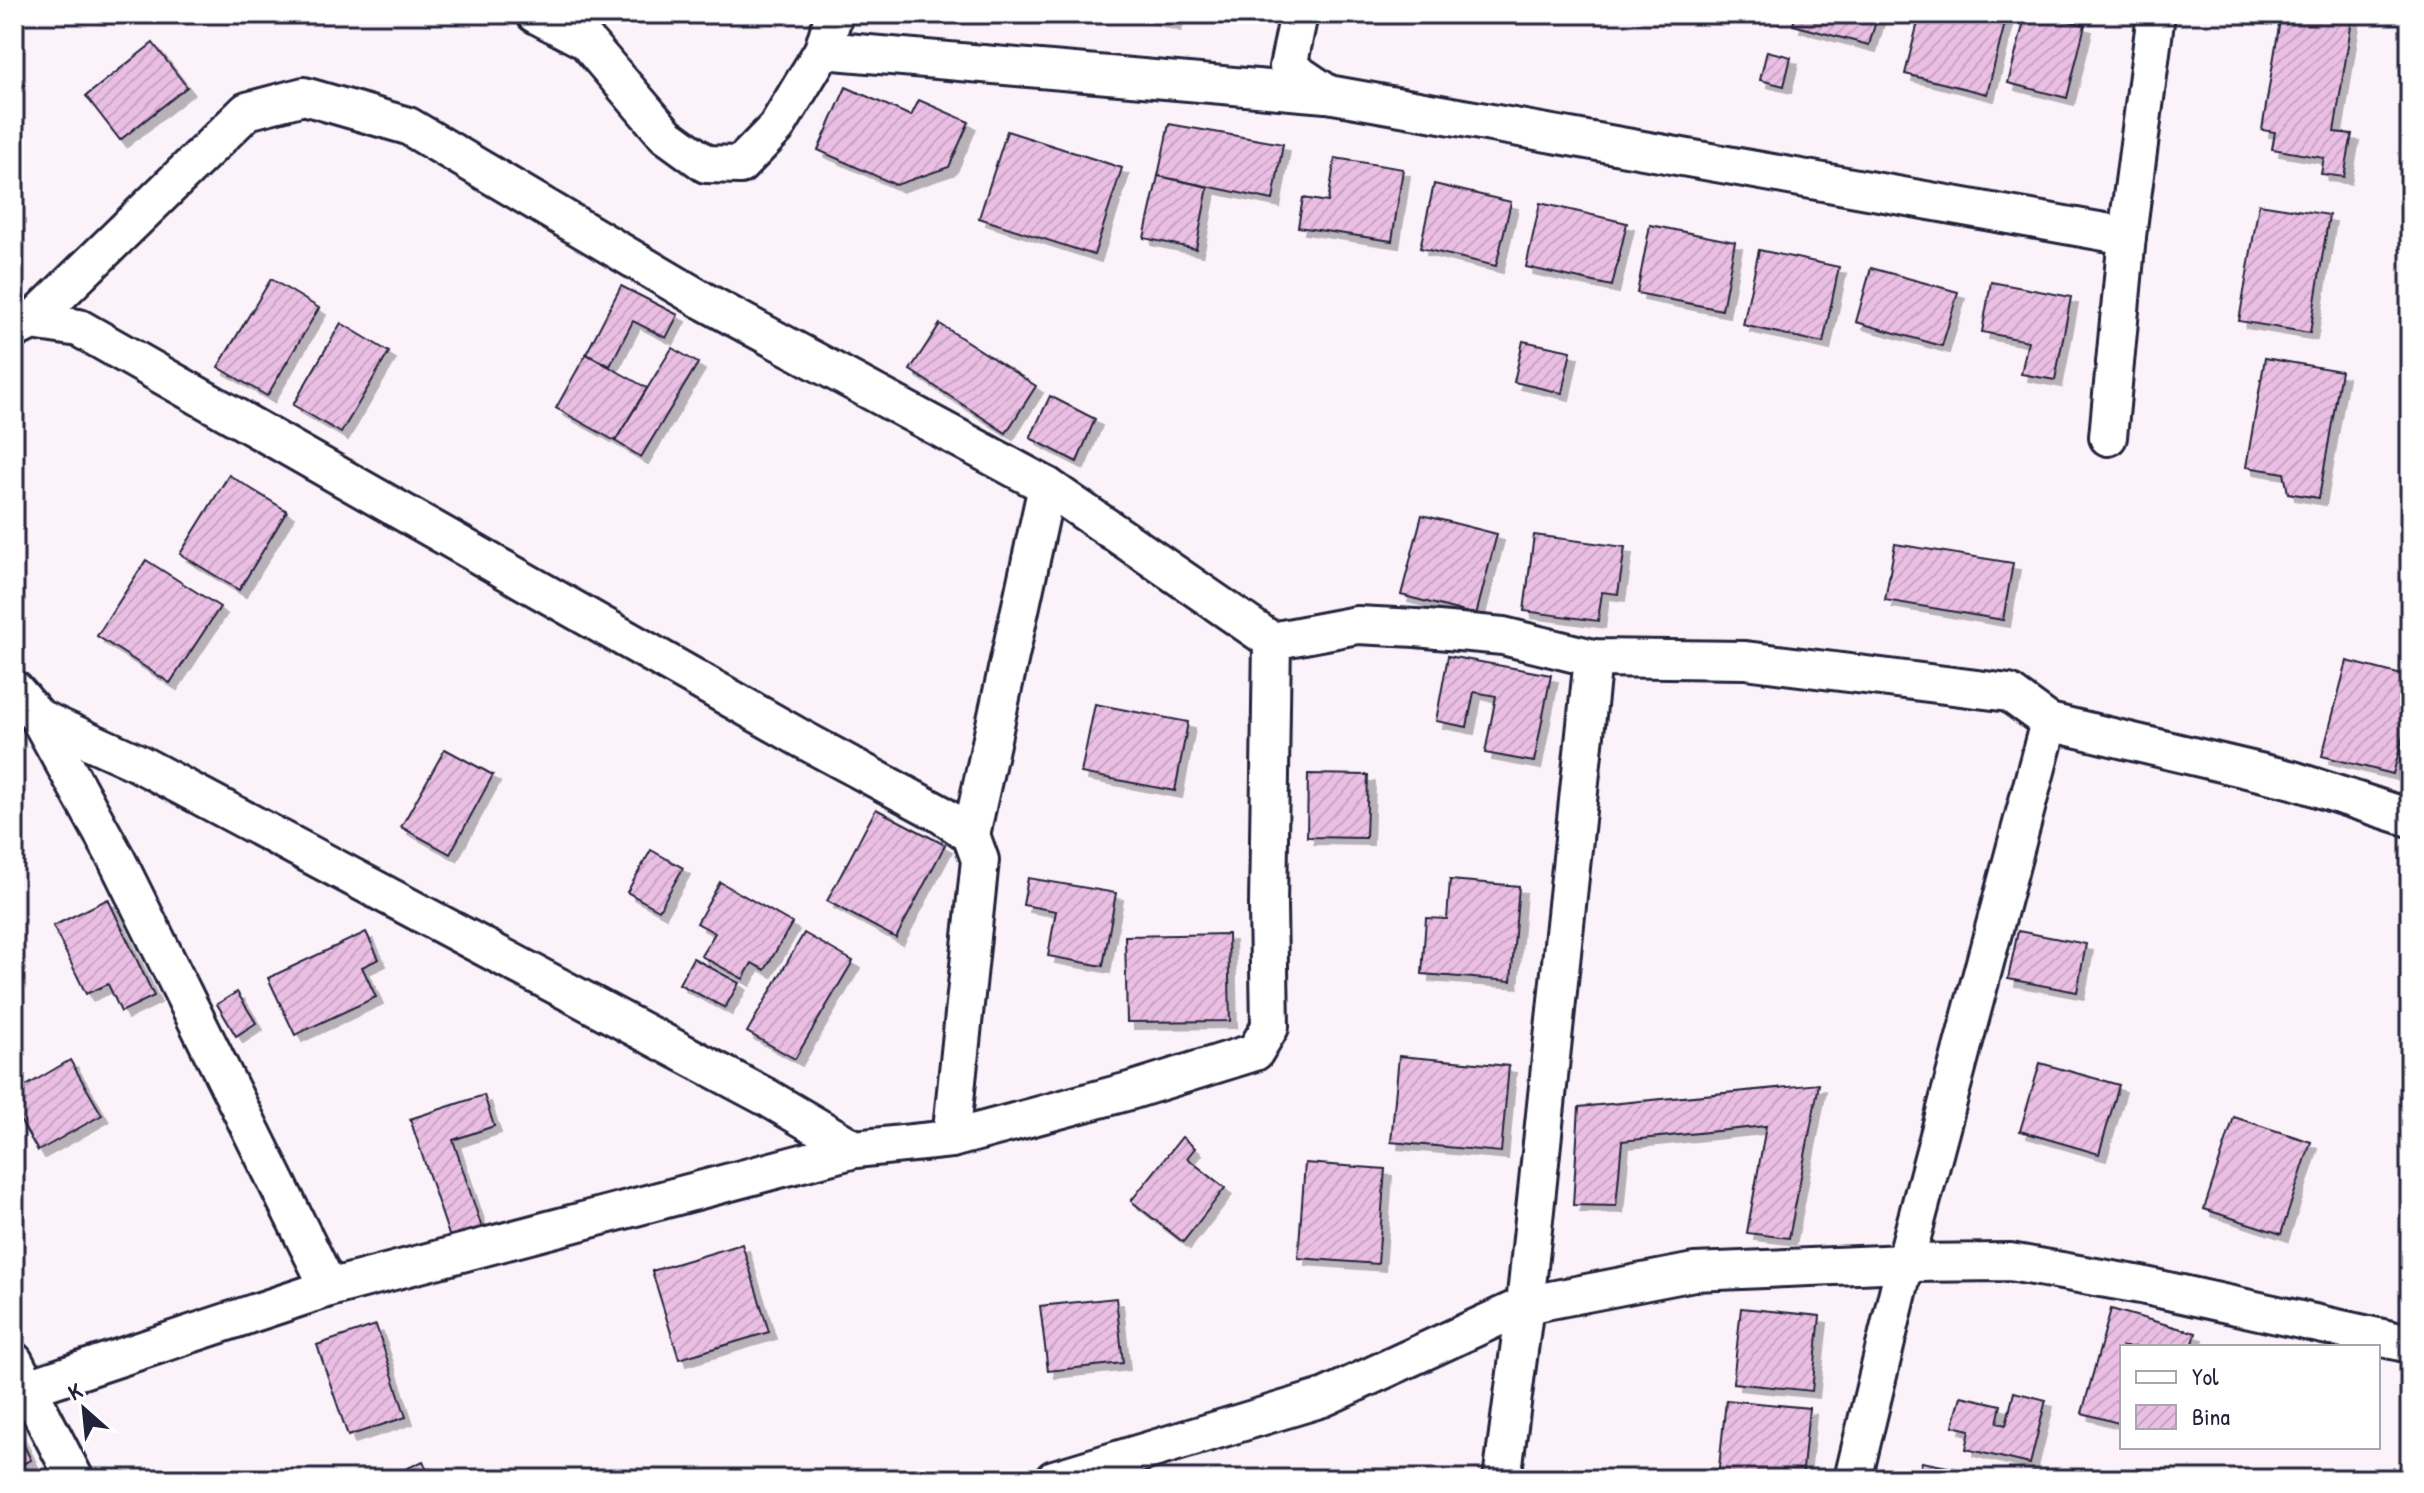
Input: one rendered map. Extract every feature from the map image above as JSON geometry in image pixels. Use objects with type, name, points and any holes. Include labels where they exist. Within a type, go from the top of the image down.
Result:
[{"type":"street","points":[[535,14],[586,41],[666,135],[706,164],[740,165],[776,128],[823,50],[834,14]]},
{"type":"street","points":[[1299,14],[1288,67],[1328,94]]},
{"type":"street","points":[[2108,437],[2127,236],[2156,14]]},
{"type":"street","points":[[823,50],[1328,94],[2127,236]]},
{"type":"street","points":[[23,326],[247,111],[304,96],[408,126],[702,300],[1047,486],[1272,641],[1357,625],[1416,628],[1503,636],[1593,658],[1745,660],[2009,693],[2049,722],[2293,780],[2410,818]]},
{"type":"street","points":[[23,326],[79,328],[802,739],[925,805],[971,835]]},
{"type":"street","points":[[951,1139],[980,860],[971,835],[1047,486]]},
{"type":"street","points":[[75,1479],[21,1374],[329,1288],[855,1149],[951,1139],[1133,1090],[1255,1052],[1270,1027],[1268,906],[1272,641]]},
{"type":"street","points":[[1502,1479],[1525,1305],[1593,658]]},
{"type":"street","points":[[14,689],[39,718],[117,860],[329,1288]]},
{"type":"street","points":[[39,718],[136,762],[768,1098],[855,1149]]},
{"type":"street","points":[[1853,1479],[1905,1263],[2049,722]]},
{"type":"street","points":[[1054,1479],[1323,1398],[1525,1305],[1694,1272],[2010,1262],[2141,1285],[2410,1344]]},
{"type":"building","points":[[1138,14],[1177,14],[1174,24]]},
{"type":"building","points":[[1796,14],[1878,14],[1869,45],[1793,25]]},
{"type":"building","points":[[1920,14],[2007,15],[1987,94],[1905,74]]},
{"type":"building","points":[[2026,14],[2041,14],[2085,25],[2067,98],[2008,83]]},
{"type":"building","points":[[2281,14],[2353,14],[2334,132],[2352,134],[2344,177],[2321,174],[2324,158],[2272,149],[2275,132],[2262,130]]},
{"type":"building","points":[[153,43],[187,87],[120,140],[86,96]]},
{"type":"building","points":[[1767,51],[1791,57],[1784,86],[1760,80]]},
{"type":"building","points":[[846,87],[911,116],[919,100],[969,122],[949,167],[896,185],[818,150]]},
{"type":"building","points":[[1169,124],[1283,144],[1273,200],[1158,176]]},
{"type":"building","points":[[1007,131],[1122,168],[1094,255],[979,218]]},
{"type":"building","points":[[1335,158],[1403,169],[1392,241],[1298,227],[1303,198],[1328,202]]},
{"type":"building","points":[[1158,176],[1208,187],[1196,249],[1144,238]]},
{"type":"building","points":[[1434,184],[1511,202],[1496,266],[1420,248]]},
{"type":"building","points":[[1540,203],[1627,223],[1612,286],[1526,267]]},
{"type":"building","points":[[2259,204],[2329,215],[2310,333],[2239,321]]},
{"type":"building","points":[[1650,225],[1735,242],[1722,310],[1637,293]]},
{"type":"building","points":[[1759,250],[1839,267],[1823,343],[1743,325]]},
{"type":"building","points":[[1871,268],[1958,292],[1942,346],[1856,322]]},
{"type":"building","points":[[271,279],[319,308],[267,396],[218,367]]},
{"type":"building","points":[[1991,282],[2071,297],[2055,380],[2021,374],[2028,341],[1982,332]]},
{"type":"building","points":[[621,286],[678,315],[666,338],[633,321],[610,366],[586,354]]},
{"type":"building","points":[[341,323],[389,352],[341,433],[293,405]]},
{"type":"building","points":[[940,324],[1036,386],[1006,433],[910,370]]},
{"type":"building","points":[[1523,341],[1571,351],[1562,393],[1514,382]]},
{"type":"building","points":[[672,348],[698,363],[641,457],[615,441]]},
{"type":"building","points":[[586,354],[647,388],[615,441],[556,408]]},
{"type":"building","points":[[2265,358],[2341,371],[2319,498],[2288,493],[2284,473],[2246,467]]},
{"type":"building","points":[[1050,396],[1095,419],[1077,462],[1030,438]]},
{"type":"building","points":[[229,475],[287,511],[239,590],[180,554]]},
{"type":"building","points":[[1422,515],[1497,534],[1476,615],[1401,595]]},
{"type":"building","points":[[1534,535],[1625,547],[1618,594],[1602,592],[1598,621],[1524,611]]},
{"type":"building","points":[[1895,544],[2013,563],[2003,620],[1885,600]]},
{"type":"building","points":[[146,560],[220,607],[170,683],[97,636]]},
{"type":"building","points":[[1448,656],[1551,675],[1534,762],[1485,753],[1496,696],[1474,692],[1467,727],[1436,721]]},
{"type":"building","points":[[2347,661],[2410,677],[2410,710],[2393,774],[2322,756]]},
{"type":"building","points":[[1095,704],[1188,722],[1175,791],[1081,773]]},
{"type":"building","points":[[445,749],[493,775],[450,854],[401,827]]},
{"type":"building","points":[[1308,774],[1368,775],[1366,838],[1307,837]]},
{"type":"building","points":[[876,809],[945,845],[896,938],[827,901]]},
{"type":"building","points":[[651,850],[683,868],[659,910],[627,892]]},
{"type":"building","points":[[1028,878],[1116,893],[1103,966],[1048,956],[1056,911],[1023,905]]},
{"type":"building","points":[[1450,880],[1519,886],[1511,981],[1422,974],[1426,918],[1447,919]]},
{"type":"building","points":[[720,882],[792,923],[765,970],[752,963],[743,979],[701,956],[715,933],[697,923]]},
{"type":"building","points":[[108,899],[154,996],[121,1012],[108,984],[86,994],[53,926]]},
{"type":"building","points":[[2018,931],[2086,944],[2077,992],[2008,979]]},
{"type":"building","points":[[366,932],[379,959],[362,967],[376,997],[295,1035],[268,978]]},
{"type":"building","points":[[804,933],[853,961],[795,1059],[747,1032]]},
{"type":"building","points":[[1228,934],[1230,1021],[1127,1022],[1125,936]]},
{"type":"building","points":[[693,958],[739,983],[725,1008],[679,984]]},
{"type":"building","points":[[237,992],[256,1023],[236,1036],[217,1004]]},
{"type":"building","points":[[1399,1056],[1509,1066],[1501,1152],[1391,1142]]},
{"type":"building","points":[[70,1060],[102,1115],[38,1151],[14,1110],[14,1093]]},
{"type":"building","points":[[2040,1063],[2119,1085],[2099,1154],[2020,1131]]},
{"type":"building","points":[[1819,1084],[1789,1238],[1747,1233],[1766,1126],[1622,1141],[1616,1206],[1573,1205],[1579,1107]]},
{"type":"building","points":[[484,1095],[494,1126],[453,1140],[485,1237],[453,1247],[410,1119]]},
{"type":"building","points":[[2234,1117],[2311,1142],[2281,1234],[2204,1209]]},
{"type":"building","points":[[1182,1137],[1195,1148],[1187,1158],[1225,1188],[1183,1242],[1131,1201]]},
{"type":"building","points":[[1305,1163],[1385,1169],[1378,1264],[1298,1258]]},
{"type":"building","points":[[742,1244],[769,1332],[679,1359],[652,1271]]},
{"type":"building","points":[[1116,1298],[1123,1363],[1048,1371],[1040,1306]]},
{"type":"building","points":[[1741,1308],[1820,1316],[1812,1391],[1733,1383]]},
{"type":"building","points":[[2111,1309],[2196,1333],[2193,1345],[2120,1345],[2120,1423],[2082,1413]]},
{"type":"building","points":[[376,1325],[406,1417],[348,1436],[317,1345]]},
{"type":"building","points":[[2014,1392],[2046,1400],[2030,1464],[1966,1449],[1970,1430],[1953,1426],[1961,1396],[2001,1405],[1997,1423],[2006,1425]]},
{"type":"building","points":[[1726,1400],[1809,1408],[1802,1479],[1718,1477]]},
{"type":"building","points":[[14,1425],[31,1460],[14,1468]]},
{"type":"building","points":[[423,1461],[431,1479],[384,1479]]},
{"type":"building","points":[[1922,1462],[2003,1478],[1918,1479]]}]
